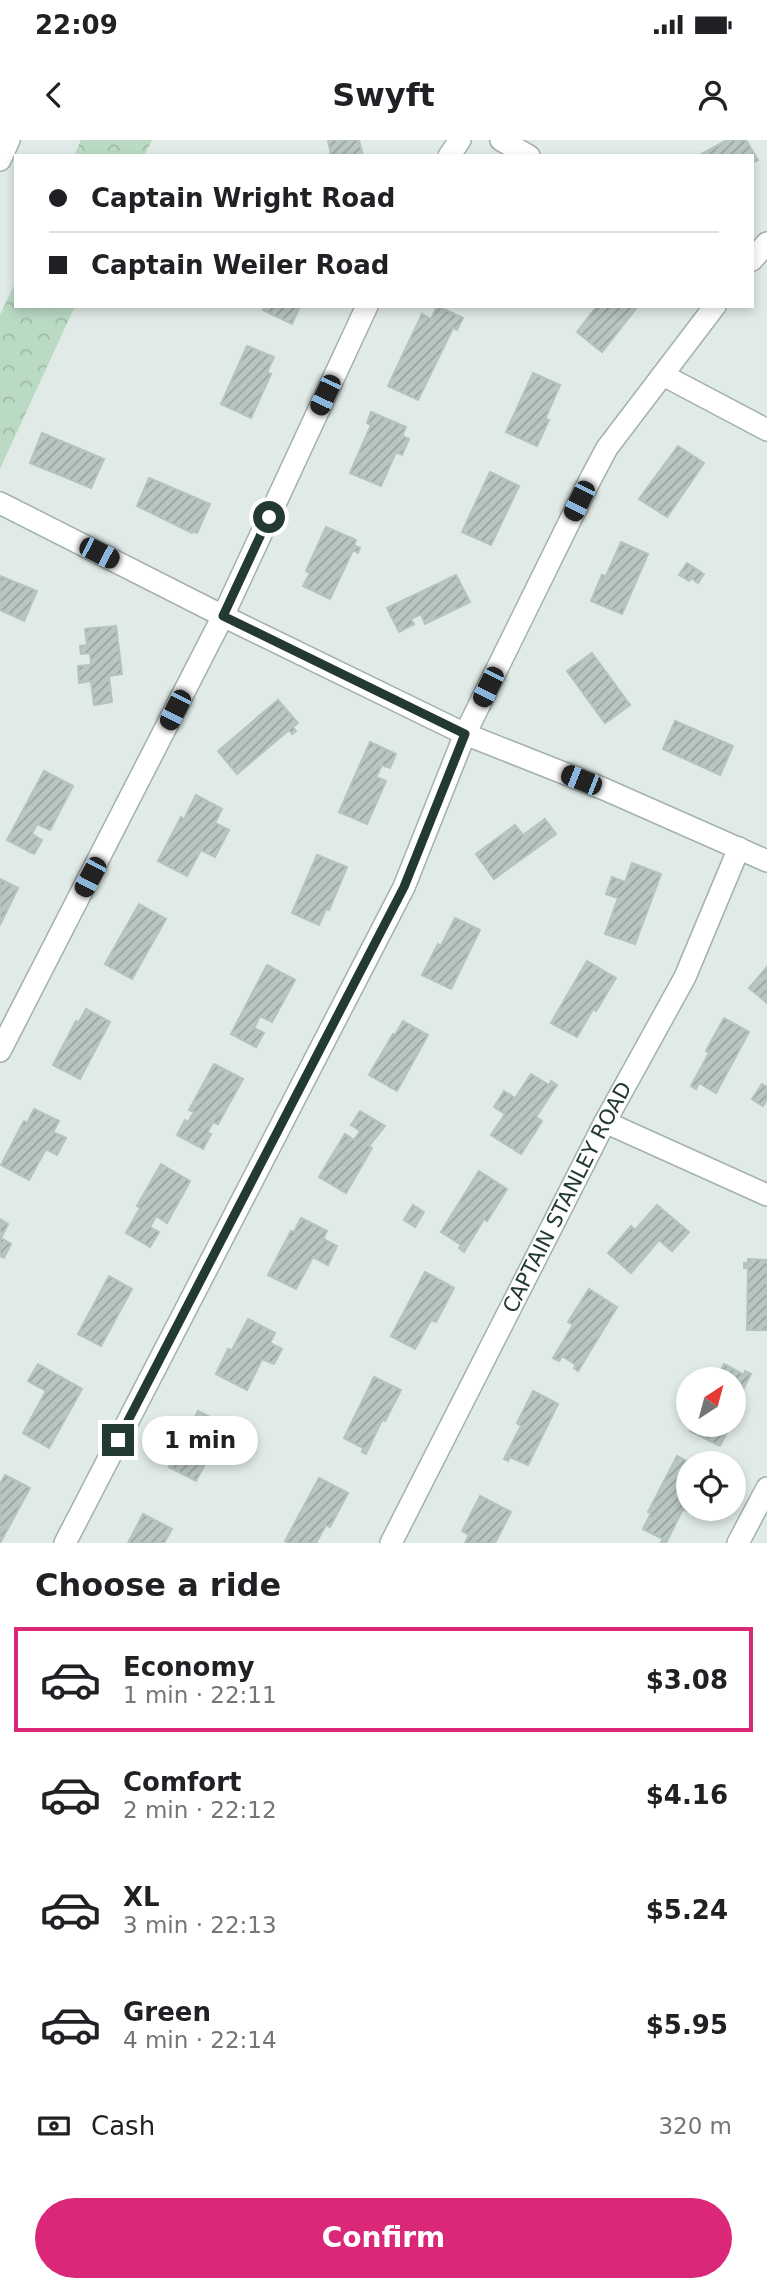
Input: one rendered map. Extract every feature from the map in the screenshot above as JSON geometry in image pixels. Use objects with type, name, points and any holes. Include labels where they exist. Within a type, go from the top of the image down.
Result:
[{"type":"street","points":[[0,160],[9,140]]},
{"type":"street","points":[[501,140],[526,154]]},
{"type":"street","points":[[754,258],[767,243]]},
{"type":"street","points":[[0,1051],[223,616],[366,308]]},
{"type":"street","points":[[65,1543],[404,887],[465,734],[607,447],[713,308]]},
{"type":"street","points":[[663,375],[767,430]]},
{"type":"street","points":[[0,503],[465,734],[604,789],[767,861]]},
{"type":"street","name":"CAPTAIN STANLEY ROAD","points":[[391,1543],[605,1122],[685,977],[739,848]]},
{"type":"street","points":[[605,1122],[767,1195]]},
{"type":"street","points":[[738,1543],[767,1488]]},
{"type":"green space","points":[[81,140],[152,140],[145,154],[75,154]]},
{"type":"green space","points":[[14,285],[14,308],[74,308],[0,469],[0,315]]},
{"type":"building","points":[[328,140],[359,140],[362,154],[331,154]]},
{"type":"building","points":[[727,140],[746,140],[758,160],[754,162],[754,154],[702,154]]},
{"type":"building","points":[[264,308],[299,308],[292,324],[263,310]]},
{"type":"building","points":[[436,308],[463,318],[457,330],[453,328],[418,400],[388,386],[422,314],[431,319]]},
{"type":"building","points":[[595,308],[636,308],[602,352],[577,332]]},
{"type":"building","points":[[247,346],[274,357],[267,372],[271,374],[251,418],[221,404]]},
{"type":"building","points":[[533,373],[560,385],[537,446],[506,432]]},
{"type":"building","points":[[371,412],[406,427],[402,436],[409,439],[402,455],[396,452],[381,486],[350,473],[371,425],[367,423]]},
{"type":"building","points":[[42,433],[104,459],[91,488],[30,463]]},
{"type":"building","points":[[678,446],[704,463],[667,517],[639,499]]},
{"type":"building","points":[[490,472],[519,486],[491,545],[462,532]]},
{"type":"building","points":[[149,478],[210,504],[197,533],[137,506]]},
{"type":"building","points":[[326,527],[356,540],[354,545],[360,548],[358,553],[353,550],[330,599],[303,586],[310,573],[306,571]]},
{"type":"building","points":[[621,542],[648,554],[622,614],[591,601]]},
{"type":"building","points":[[687,563],[704,574],[698,583],[679,575]]},
{"type":"building","points":[[456,575],[470,602],[425,624],[421,614],[411,619],[414,624],[399,632],[387,608]]},
{"type":"building","points":[[0,576],[37,591],[24,621],[0,610]]},
{"type":"building","points":[[116,626],[122,674],[109,676],[112,702],[94,705],[91,681],[79,683],[78,666],[91,665],[90,653],[81,654],[80,646],[87,645],[85,629]]},
{"type":"building","points":[[592,653],[630,705],[605,723],[567,671]]},
{"type":"building","points":[[278,700],[298,723],[293,727],[296,731],[292,734],[289,730],[237,774],[218,751]]},
{"type":"building","points":[[675,721],[733,746],[720,775],[663,749]]},
{"type":"building","points":[[370,742],[396,754],[390,768],[382,765],[376,777],[386,781],[367,824],[339,812]]},
{"type":"building","points":[[44,771],[73,786],[50,830],[37,824],[32,834],[42,840],[34,854],[7,840]]},
{"type":"building","points":[[196,795],[222,809],[215,823],[229,830],[215,857],[201,850],[187,876],[158,861]]},
{"type":"building","points":[[545,819],[556,834],[494,879],[476,854],[515,825],[523,835]]},
{"type":"building","points":[[317,855],[347,867],[329,910],[326,909],[319,925],[292,913]]},
{"type":"building","points":[[632,863],[661,874],[635,944],[605,934],[618,898],[606,894],[612,877],[625,882]]},
{"type":"building","points":[[0,879],[18,888],[0,925]]},
{"type":"building","points":[[139,904],[166,919],[132,979],[105,964]]},
{"type":"building","points":[[455,918],[480,930],[451,989],[422,975]]},
{"type":"building","points":[[587,961],[616,978],[577,1037],[551,1023]]},
{"type":"building","points":[[267,965],[295,980],[272,1022],[260,1016],[254,1028],[264,1033],[256,1047],[231,1034]]},
{"type":"building","points":[[767,967],[767,1003],[749,988]]},
{"type":"building","points":[[86,1009],[110,1022],[80,1079],[53,1065],[76,1021],[79,1022]]},
{"type":"building","points":[[724,1018],[749,1032],[716,1093],[699,1083],[696,1089],[691,1086]]},
{"type":"building","points":[[403,1021],[428,1035],[397,1091],[369,1075]]},
{"type":"building","points":[[214,1064],[243,1079],[218,1124],[213,1122],[207,1133],[211,1134],[203,1149],[177,1135],[185,1120],[188,1122],[194,1112],[189,1110]]},
{"type":"building","points":[[531,1074],[549,1085],[551,1081],[557,1085],[536,1117],[542,1121],[521,1154],[491,1135],[505,1114],[494,1107],[504,1091],[515,1098]]},
{"type":"building","points":[[762,1084],[767,1087],[767,1099],[763,1106],[752,1099]]},
{"type":"building","points":[[34,1109],[59,1121],[53,1132],[66,1138],[57,1155],[46,1149],[29,1180],[1,1165],[24,1121],[27,1123]]},
{"type":"building","points":[[360,1111],[385,1126],[369,1146],[372,1148],[346,1193],[319,1177],[345,1134],[354,1140],[360,1131],[351,1125]]},
{"type":"building","points":[[161,1164],[190,1181],[167,1223],[156,1216],[150,1227],[159,1232],[150,1247],[126,1233],[140,1208],[137,1206]]},
{"type":"building","points":[[479,1171],[507,1189],[464,1252],[459,1248],[461,1245],[441,1232]]},
{"type":"building","points":[[413,1205],[424,1212],[415,1227],[404,1220]]},
{"type":"building","points":[[657,1205],[689,1232],[672,1251],[659,1240],[631,1273],[608,1253],[631,1226],[635,1230]]},
{"type":"building","points":[[301,1218],[327,1231],[323,1239],[337,1246],[328,1265],[313,1257],[296,1289],[268,1275],[291,1231],[294,1232]]},
{"type":"building","points":[[0,1219],[8,1224],[1,1238],[11,1244],[4,1258],[0,1256]]},
{"type":"building","points":[[748,1259],[767,1260],[767,1330],[747,1330],[748,1268],[744,1268],[744,1263],[748,1263]]},
{"type":"building","points":[[425,1272],[454,1288],[436,1322],[431,1320],[415,1349],[391,1336]]},
{"type":"building","points":[[109,1276],[132,1289],[101,1346],[78,1334]]},
{"type":"building","points":[[589,1289],[617,1307],[578,1371],[574,1368],[576,1365],[562,1356],[559,1361],[553,1358],[573,1325],[568,1322]]},
{"type":"building","points":[[248,1319],[275,1333],[270,1343],[282,1349],[274,1364],[262,1359],[247,1390],[216,1374],[228,1349],[232,1350]]},
{"type":"building","points":[[38,1364],[82,1389],[49,1448],[23,1433],[46,1391],[28,1381]]},
{"type":"building","points":[[374,1377],[401,1390],[385,1421],[382,1420],[366,1454],[362,1452],[363,1448],[344,1438]]},
{"type":"building","points":[[533,1391],[558,1404],[528,1465],[510,1457],[508,1461],[504,1459],[521,1426],[517,1423]]},
{"type":"building","points":[[198,1411],[226,1425],[196,1481],[169,1467]]},
{"type":"building","points":[[702,1437],[724,1437],[720,1446]]},
{"type":"building","points":[[676,1458],[677,1521],[666,1543],[643,1529],[651,1513],[648,1512]]},
{"type":"building","points":[[5,1475],[30,1488],[0,1543],[0,1484]]},
{"type":"building","points":[[319,1478],[348,1493],[330,1527],[326,1525],[316,1543],[285,1541]]},
{"type":"building","points":[[480,1496],[511,1512],[495,1543],[465,1543],[469,1535],[462,1531]]},
{"type":"building","points":[[143,1514],[172,1529],[164,1543],[128,1543]]},
{"type":"route","points":[[118,1440],[404,887],[465,734],[223,616],[269,517]]}]
